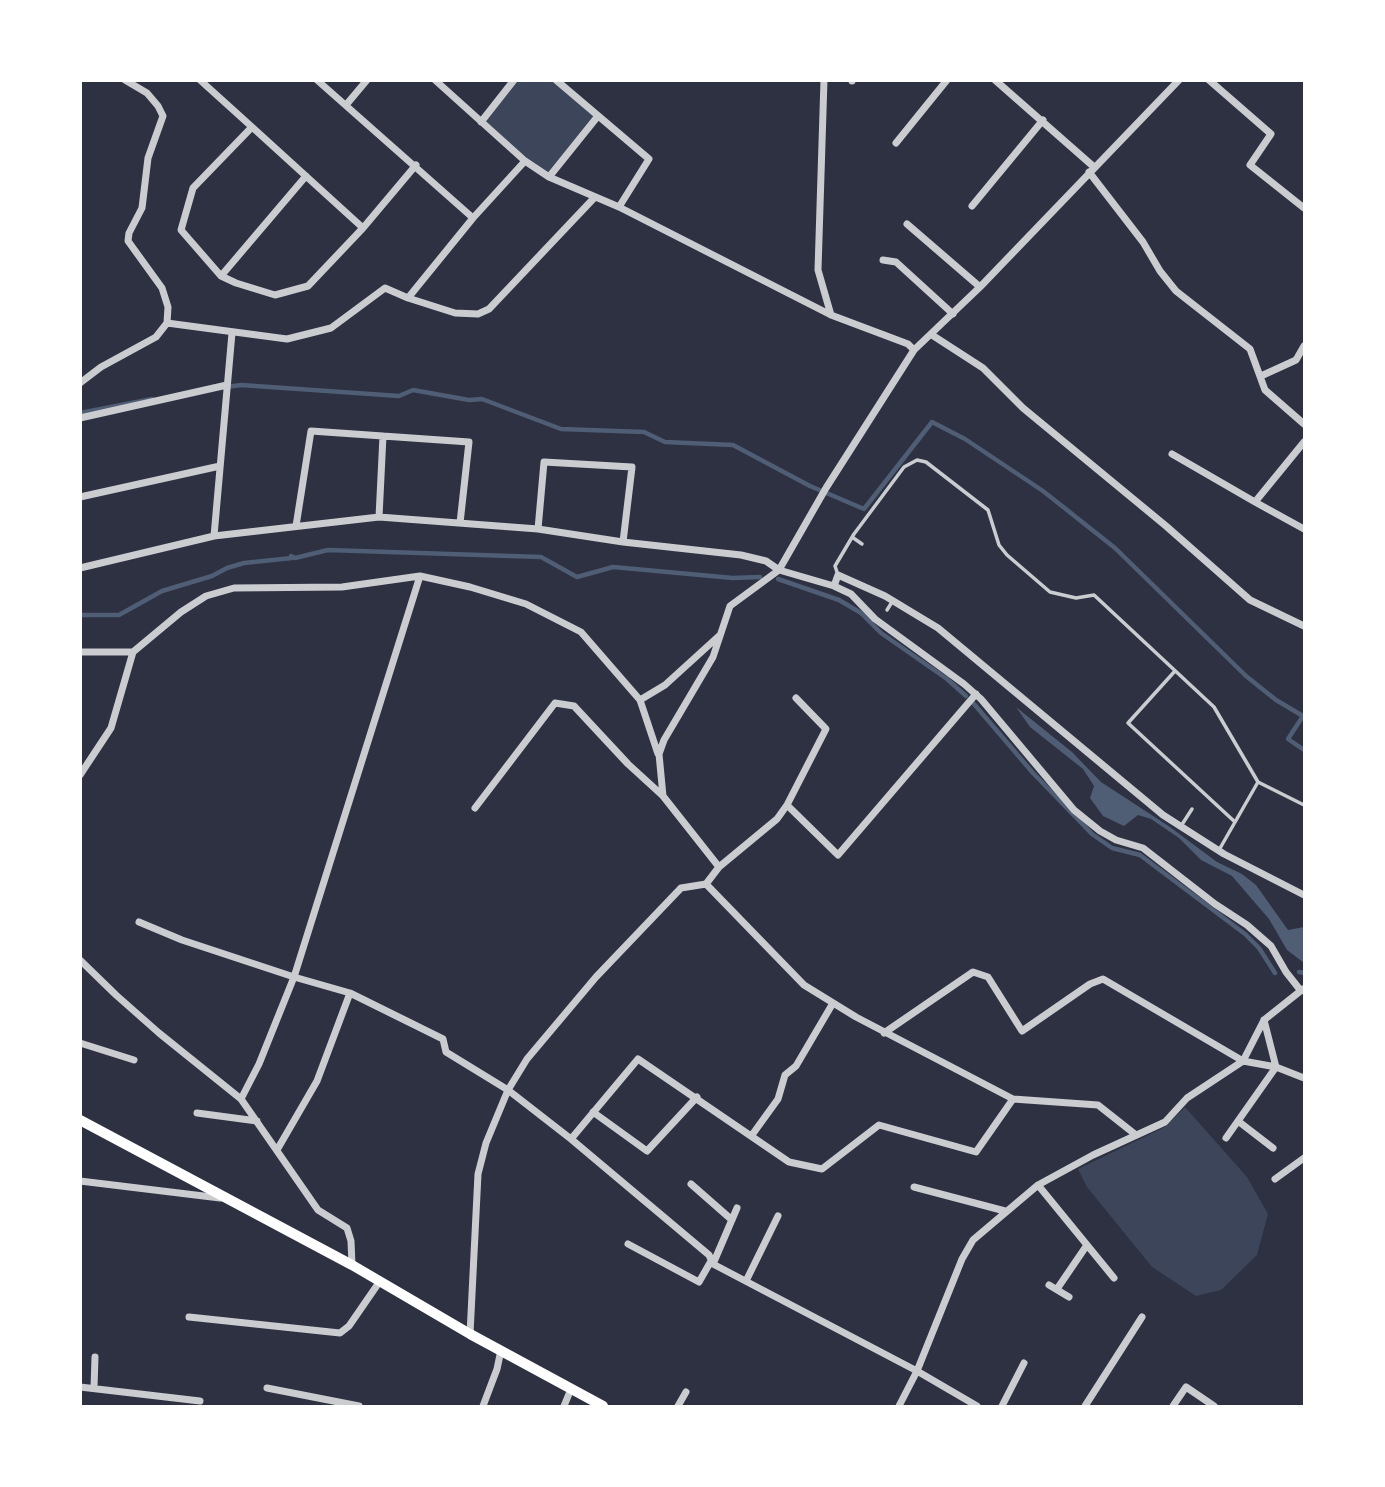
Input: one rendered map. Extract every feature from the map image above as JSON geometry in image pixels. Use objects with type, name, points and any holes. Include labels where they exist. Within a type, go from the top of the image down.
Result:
[{"type":"main road","points":[[80,1120],[352,1265],[470,1334],[603,1406]]},
{"type":"street","points":[[80,383],[101,367],[156,337],[167,323],[168,307],[162,288],[128,241],[129,233],[142,208],[148,158],[163,116],[147,93],[125,80]]},
{"type":"street","points":[[200,80],[363,228]]},
{"type":"street","points":[[317,80],[473,218]]},
{"type":"street","points":[[345,105],[367,80]]},
{"type":"street","points":[[435,80],[526,161],[550,177],[619,207],[831,315],[908,344],[914,349]]},
{"type":"street","points":[[481,122],[514,80]]},
{"type":"street","points":[[556,80],[649,159],[619,207]]},
{"type":"street","points":[[824,80],[818,270],[831,315]]},
{"type":"street","points":[[896,143],[947,80]]},
{"type":"street","points":[[995,80],[1043,120],[1092,169],[1176,292],[1250,349],[1265,390],[1304,424]]},
{"type":"street","points":[[659,754],[664,740],[713,657],[730,606],[779,570],[826,488],[914,349],[932,335],[980,287],[1179,80]]},
{"type":"street","points":[[1209,80],[1271,134],[1250,165],[1304,208]]},
{"type":"street","points":[[550,177],[598,117]]},
{"type":"street","points":[[972,206],[1043,120]]},
{"type":"street","points":[[252,127],[194,188],[181,230],[221,276],[275,295],[308,286],[363,228],[416,165]]},
{"type":"street","points":[[408,298],[473,218],[526,161]]},
{"type":"street","points":[[221,276],[306,176]]},
{"type":"street","points":[[167,323],[287,339],[331,328],[385,288],[455,313],[478,314],[489,309],[595,197]]},
{"type":"street","points":[[907,224],[980,287]]},
{"type":"street","points":[[883,260],[896,262],[953,314]]},
{"type":"street","points":[[214,536],[232,333]]},
{"type":"street","points":[[932,335],[983,368],[1023,408],[1166,526],[1250,600],[1304,625]]},
{"type":"street","points":[[1261,376],[1296,360],[1304,346]]},
{"type":"street","points":[[80,418],[227,386]]},
{"type":"street","points":[[296,526],[311,431],[469,442],[460,523]]},
{"type":"street","points":[[380,516],[383,436]]},
{"type":"street","points":[[1255,502],[1304,442]]},
{"type":"street","points":[[1172,454],[1304,529]]},
{"type":"street","points":[[538,529],[544,462],[632,467],[623,542]]},
{"type":"street","points":[[80,497],[220,466]]},
{"type":"street","points":[[80,568],[214,536],[380,516],[538,529],[741,555],[765,561],[779,570],[834,586],[851,594],[882,625],[976,694],[1074,810],[1116,840],[1143,848],[1271,946],[1286,972],[1303,990],[1264,1020],[1242,1061],[1187,1098],[1165,1122],[1093,1154],[1038,1185],[981,1232],[967,1249],[917,1371],[899,1406]]},
{"type":"street","points":[[834,586],[838,575],[893,600],[938,628],[1163,815],[1219,851],[1304,895]]},
{"type":"street","points":[[241,1100],[259,1064],[294,977],[420,576]]},
{"type":"street","points":[[80,775],[111,728],[133,652],[181,612],[206,596],[234,588],[342,587],[420,576],[470,587],[526,604],[581,632],[640,701],[659,754],[663,796]]},
{"type":"street","points":[[640,701],[665,685],[720,635]]},
{"type":"street","points":[[80,652],[133,652]]},
{"type":"street","points":[[787,805],[838,855],[976,694]]},
{"type":"street","points":[[470,1334],[478,1174],[486,1143],[508,1090],[527,1059],[596,977],[681,888],[706,884],[719,867],[777,819],[826,729],[796,698]]},
{"type":"street","points":[[475,808],[555,703],[575,706],[628,764],[663,796],[719,867]]},
{"type":"street","points":[[706,884],[804,985],[884,1033],[1013,1099],[1098,1105],[1136,1135]]},
{"type":"street","points":[[139,922],[182,940],[350,993],[443,1039],[446,1052],[508,1090],[709,1255],[712,1262],[917,1371],[977,1406]]},
{"type":"street","points":[[80,960],[142,1018],[241,1100],[318,1210],[347,1228],[351,1241],[352,1265]]},
{"type":"street","points":[[884,1033],[973,972],[988,977],[1022,1031],[1090,984],[1103,979],[1242,1061],[1276,1067],[1304,1079]]},
{"type":"street","points":[[277,1150],[317,1081],[350,993]]},
{"type":"street","points":[[752,1135],[778,1099],[785,1075],[796,1066],[833,1003]]},
{"type":"street","points":[[1226,1138],[1276,1067],[1264,1020]]},
{"type":"street","points":[[80,1043],[134,1060]]},
{"type":"street","points":[[570,1139],[638,1059],[789,1162],[822,1169],[879,1125],[976,1152],[1013,1099]]},
{"type":"street","points":[[593,1112],[647,1152],[697,1097]]},
{"type":"street","points":[[197,1114],[257,1121]]},
{"type":"street","points":[[1238,1121],[1273,1148]]},
{"type":"street","points":[[1275,1179],[1304,1158]]},
{"type":"street","points":[[80,1181],[231,1199]]},
{"type":"street","points":[[691,1184],[732,1220]]},
{"type":"street","points":[[1038,1185],[1114,1278]]},
{"type":"street","points":[[914,1187],[1005,1211]]},
{"type":"street","points":[[628,1244],[699,1283],[712,1262],[737,1208]]},
{"type":"street","points":[[746,1281],[778,1216]]},
{"type":"street","points":[[1057,1289],[1087,1245]]},
{"type":"street","points":[[189,1317],[340,1333],[349,1326],[380,1281]]},
{"type":"street","points":[[1049,1285],[1069,1297]]},
{"type":"street","points":[[1085,1406],[1142,1317]]},
{"type":"street","points":[[483,1406],[501,1350]]},
{"type":"street","points":[[94,1388],[95,1357]]},
{"type":"street","points":[[1002,1406],[1024,1363]]},
{"type":"street","points":[[80,1387],[200,1401]]},
{"type":"street","points":[[1173,1406],[1186,1387],[1214,1406]]},
{"type":"street","points":[[267,1388],[359,1406]]},
{"type":"street","points":[[564,1406],[571,1389]]},
{"type":"street","points":[[678,1406],[686,1392]]},
{"type":"lane","points":[[838,575],[835,566],[852,537],[904,467],[917,460],[926,462],[988,510],[999,545],[1007,555],[1050,592],[1076,598],[1094,596],[1214,707],[1258,782],[1304,805]]},
{"type":"lane","points":[[852,537],[862,544]]},
{"type":"lane","points":[[887,610],[893,600]]},
{"type":"lane","points":[[1175,671],[1128,723],[1236,822]]},
{"type":"lane","points":[[1219,851],[1258,782]]},
{"type":"lane","points":[[1181,826],[1192,808]]},
{"type":"shaded area","points":[[514,80],[556,81],[598,116],[549,177],[481,122]]},
{"type":"shaded area","points":[[1016,707],[1072,752],[1101,782],[1170,827],[1217,862],[1242,874],[1256,885],[1288,930],[1304,927],[1304,963],[1287,950],[1269,919],[1232,876],[1201,860],[1179,838],[1151,819],[1138,815],[1124,826],[1103,816],[1090,798],[1094,786],[1083,769],[1030,727]]},
{"type":"shaded area","points":[[1185,1107],[1247,1177],[1268,1214],[1257,1255],[1221,1290],[1196,1296],[1152,1267],[1087,1187],[1078,1169],[1165,1127]]},
{"type":"waterway","points":[[226,387],[241,385],[399,396],[413,390],[469,400],[482,399],[561,429],[644,432],[665,442],[733,445],[810,486],[864,509],[932,422],[965,439],[1043,491],[1115,548],[1246,676],[1276,700],[1303,716],[1288,739],[1304,750]]},
{"type":"waterway","points":[[80,413],[152,399]]},
{"type":"waterway","points":[[80,615],[119,615],[162,591],[212,576],[227,568],[328,550],[541,557],[577,577],[613,567],[733,578],[760,577]]},
{"type":"waterway","points":[[778,579],[839,600],[861,613],[881,633],[947,679],[966,696]]},
{"type":"waterway","points":[[974,704],[1033,773],[1092,834],[1112,848],[1140,855],[1245,934],[1259,948],[1275,973]]},
{"type":"waterway","points":[[1299,972],[1304,973]]}]
